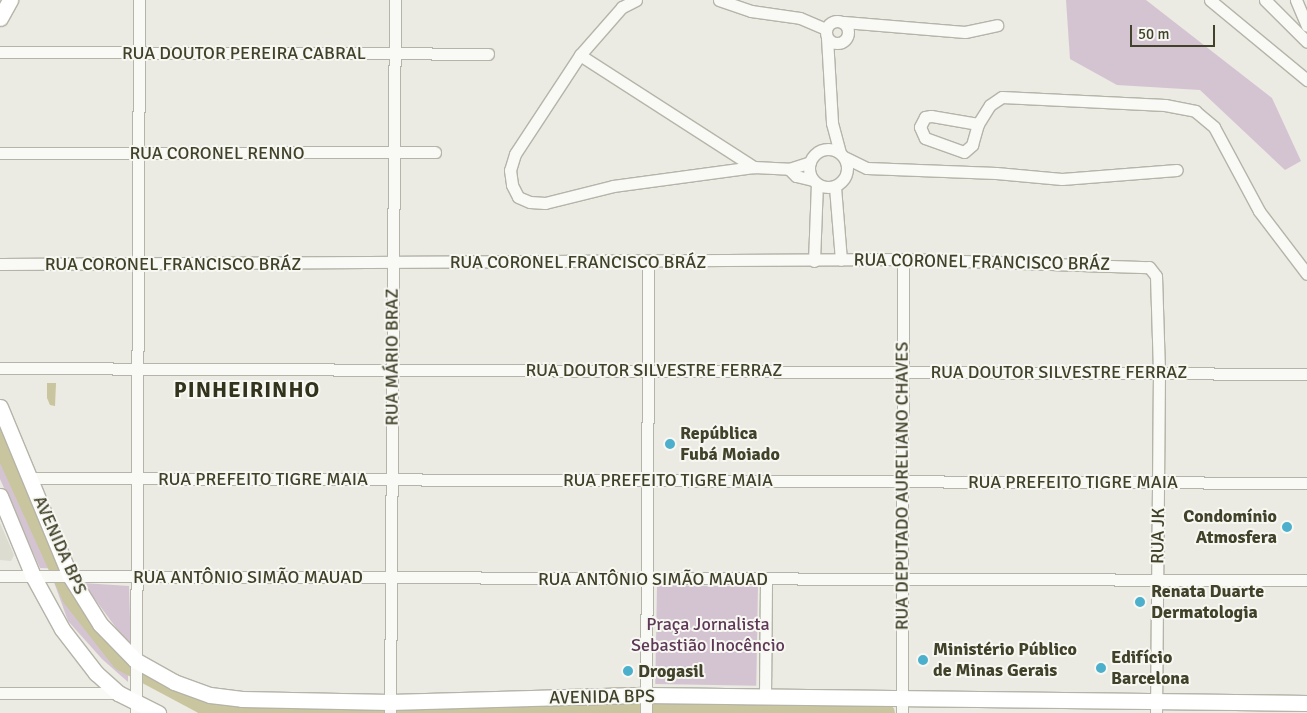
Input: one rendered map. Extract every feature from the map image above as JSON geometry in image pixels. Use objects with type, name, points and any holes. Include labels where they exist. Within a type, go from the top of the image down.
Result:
[{"type":"main road","points":[[0,18],[10,0]]},
{"type":"main road","name":"AVENIDA BPS","points":[[0,407],[30,478],[67,576],[100,624],[135,663],[174,682],[210,695],[242,699],[390,707],[646,698],[765,697],[902,705],[1156,707],[1307,703]]},
{"type":"main road","name":"AVENIDA BPS","points":[[0,496],[39,576],[62,629],[96,674],[118,693],[158,713]]},
{"type":"street","points":[[136,702],[139,0]]},
{"type":"street","name":"RUA MÁRIO BRAZ","points":[[390,707],[395,0]]},
{"type":"street","points":[[636,0],[622,8],[580,55],[515,154],[510,170],[512,185],[518,197],[530,202],[545,203],[612,186],[754,167],[789,169],[810,162],[823,149],[832,123]]},
{"type":"street","points":[[719,0],[751,11],[800,18],[827,33],[834,42],[846,38],[867,24]]},
{"type":"street","points":[[1210,0],[1307,80]]},
{"type":"street","points":[[1265,0],[1307,42]]},
{"type":"street","points":[[1296,0],[1307,26]]},
{"type":"street","points":[[845,179],[848,172],[832,123],[827,33],[836,20],[964,32],[997,25]]},
{"type":"street","points":[[829,58],[846,38],[844,22]]},
{"type":"street","name":"RUA DOUTOR PEREIRA CABRAL","points":[[0,52],[488,54]]},
{"type":"street","points":[[580,55],[754,167]]},
{"type":"street","points":[[978,124],[931,116],[925,117],[920,127],[925,138],[964,152],[972,145],[978,124],[990,104],[1002,97],[1015,96],[1164,105],[1195,111],[1214,127],[1259,211],[1307,274]]},
{"type":"street","points":[[823,149],[842,155],[867,168],[996,173],[1062,179],[1177,170]]},
{"type":"street","name":"RUA CORONEL RENNO","points":[[0,153],[435,152]]},
{"type":"street","points":[[810,162],[815,182],[814,261]]},
{"type":"street","points":[[835,187],[845,179],[867,168]]},
{"type":"street","points":[[789,169],[796,176],[835,187]]},
{"type":"street","points":[[835,187],[841,260]]},
{"type":"street","name":"RUA CORONEL FRANCISCO BRÁZ","points":[[0,264],[648,263],[903,259],[1145,266],[1154,270]]},
{"type":"street","name":"RUA DEPUTADO AURELIANO CHAVES","points":[[902,705],[903,259]]},
{"type":"street","points":[[646,713],[648,263]]},
{"type":"street","name":"RUA JK","points":[[1154,270],[1159,372],[1156,707]]},
{"type":"street","name":"RUA DOUTOR SILVESTRE FERRAZ","points":[[0,368],[1307,374]]},
{"type":"street","name":"RUA PREFEITO TIGRE MAIA","points":[[30,478],[1307,482]]},
{"type":"street","name":"RUA ANTÔNIO SIMÃO MAUAD","points":[[0,576],[646,580],[1307,580]]},
{"type":"street","points":[[765,697],[766,580]]},
{"type":"street","points":[[0,693],[118,693]]},
{"type":"shaded area","points":[[47,383],[56,383],[55,406],[50,405],[47,398]]},
{"type":"shaded area","points":[[0,523],[14,555],[11,561],[0,560]]},
{"type":"green space","points":[[1066,0],[1146,0],[1272,98],[1301,161],[1285,170],[1200,90],[1117,85],[1070,59]]},
{"type":"green space","points":[[0,424],[64,569],[40,568],[0,479]]},
{"type":"green space","points":[[54,582],[67,584],[128,662],[128,682],[102,659],[68,621]]},
{"type":"green space","points":[[83,583],[129,586],[131,648]]},
{"type":"green space","name":"Praça Jornalista Sebastião Inocêncio","points":[[657,585],[758,587],[756,686],[655,684]]},
{"type":"waterway","points":[[0,439],[72,597],[122,661],[203,704],[271,710],[885,713]]},
{"type":"place","name":"República Fubá Moiado","points":[[670,444]]},
{"type":"place","name":"Condomínio Atmosfera","points":[[1287,527]]},
{"type":"place","name":"Renata Duarte Dermatologia","points":[[1140,602]]},
{"type":"place","name":"Ministério Público de Minas Gerais","points":[[923,660]]},
{"type":"place","name":"Edifício Barcelona","points":[[1101,668]]},
{"type":"place","name":"Drogasil","points":[[628,671]]},
{"type":"district","name":"PINHEIRINHO","points":[[247,390]]}]
